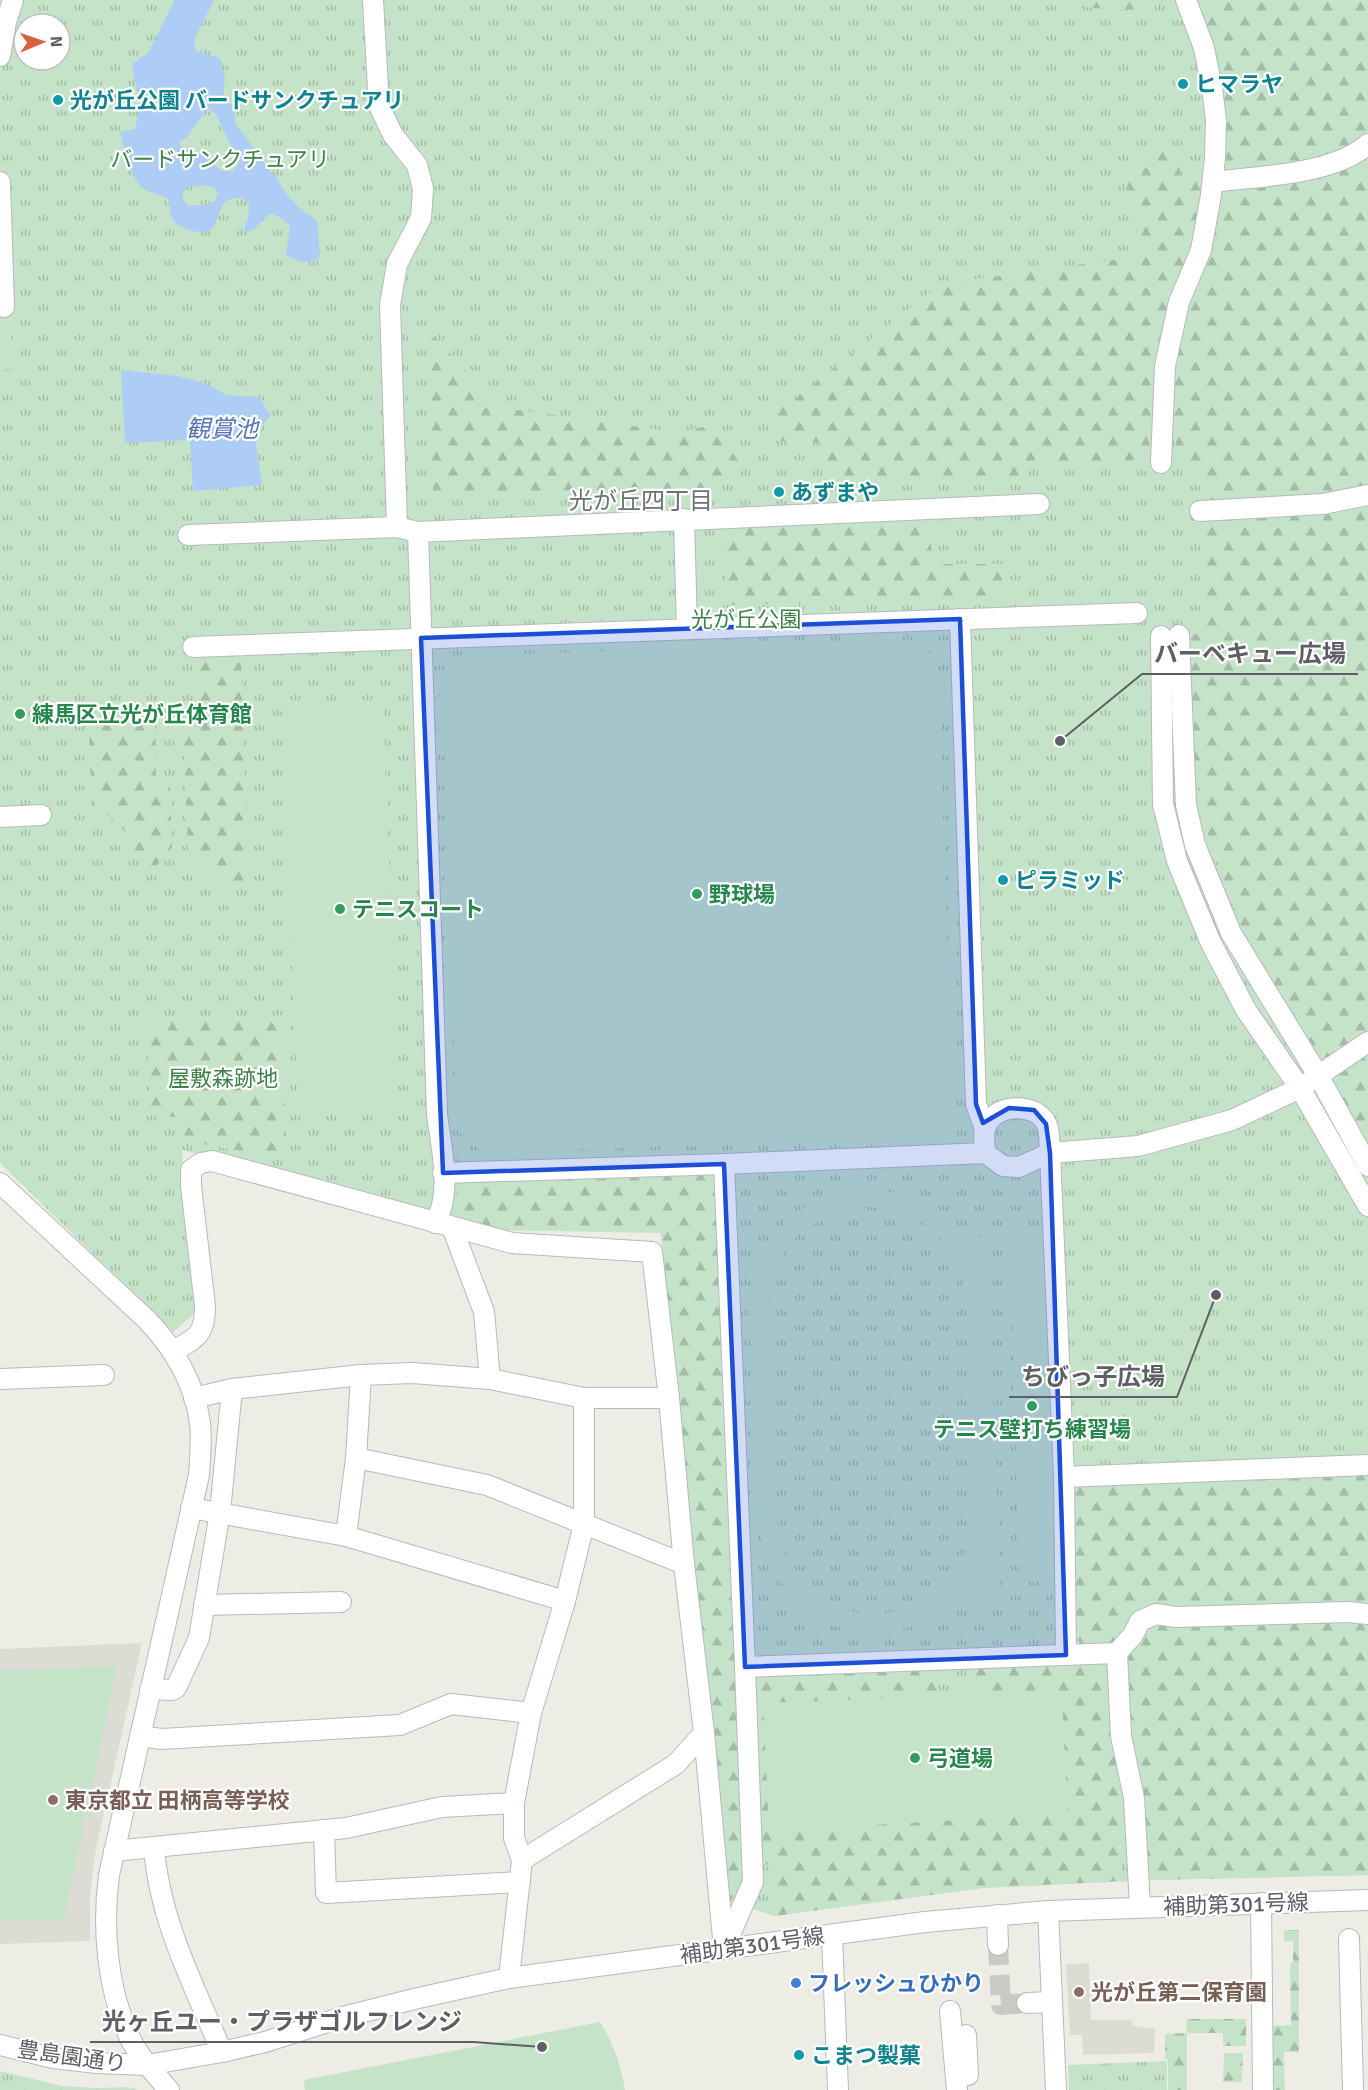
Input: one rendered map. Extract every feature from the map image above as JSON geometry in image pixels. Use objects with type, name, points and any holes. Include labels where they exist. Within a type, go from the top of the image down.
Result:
[{"type":"street","points":[[0,56],[6,22],[13,0]]},
{"type":"street","points":[[373,0],[379,106],[393,135],[417,165],[423,189],[421,218],[397,264],[390,305],[397,527]]},
{"type":"street","points":[[1161,463],[1165,366],[1179,302],[1201,250],[1215,158],[1216,120],[1212,87],[1204,48],[1186,0]]},
{"type":"street","points":[[1213,182],[1321,168],[1356,154],[1368,144]]},
{"type":"street","points":[[0,182],[4,307]]},
{"type":"street","points":[[1200,511],[1323,504],[1368,495]]},
{"type":"street","points":[[188,535],[397,527],[418,532],[1039,504]]},
{"type":"street","points":[[684,519],[687,629]]},
{"type":"street","points":[[418,532],[437,1114],[444,1194],[441,1212],[443,1225],[484,1312],[490,1378]]},
{"type":"street","points":[[193,647],[1137,613]]},
{"type":"street","points":[[960,619],[976,1104],[985,1129],[985,1153]]},
{"type":"street","points":[[1368,1166],[1319,1077],[1231,933],[1195,845],[1186,805],[1170,635],[1163,804],[1177,861],[1210,941],[1246,1010],[1300,1088],[1368,1206]]},
{"type":"street","points":[[0,817],[41,815]]},
{"type":"street","points":[[443,1173],[985,1153],[1003,1166],[1019,1167],[1050,1153],[1138,1146],[1232,1120],[1300,1088],[1368,1042]]},
{"type":"street","points":[[985,1129],[991,1118],[1010,1108],[1034,1110],[1047,1124],[1064,1477],[1066,1655]]},
{"type":"street","points":[[173,1350],[200,1333],[205,1323],[191,1186],[191,1170],[201,1163],[212,1161],[513,1243],[652,1252],[704,1733],[724,1948]]},
{"type":"street","points":[[724,1164],[753,1882],[724,1948]]},
{"type":"street","points":[[0,1183],[147,1320],[173,1350],[194,1398],[200,1423],[199,1475],[114,1851],[105,1903],[111,1975],[118,2006],[130,2039],[147,2065]]},
{"type":"street","points":[[194,1398],[232,1389],[361,1375],[412,1374],[490,1378],[584,1398],[669,1398]]},
{"type":"street","points":[[0,1379],[104,1375]]},
{"type":"street","points":[[346,1536],[356,1458],[361,1375]]},
{"type":"street","points":[[150,1689],[172,1690],[176,1688],[199,1638],[220,1512],[232,1389]]},
{"type":"street","points":[[509,1978],[522,1860],[514,1838],[514,1803],[531,1713],[565,1601],[584,1524],[584,1398]]},
{"type":"street","points":[[356,1458],[487,1485],[684,1564]]},
{"type":"street","points":[[1064,1477],[1368,1464]]},
{"type":"street","points":[[191,1508],[346,1536],[565,1601]]},
{"type":"street","points":[[204,1605],[341,1602]]},
{"type":"street","points":[[1140,1906],[1134,1798],[1121,1736],[1117,1653],[1133,1635],[1140,1621],[1156,1614],[1176,1617],[1347,1612],[1368,1614]]},
{"type":"street","points":[[745,1667],[1117,1653]]},
{"type":"street","points":[[140,1736],[161,1739],[400,1725],[451,1704],[531,1713]]},
{"type":"street","points":[[522,1860],[676,1764],[704,1733]]},
{"type":"street","points":[[114,1851],[346,1828],[442,1807],[514,1803]]},
{"type":"street","points":[[324,1830],[326,1893],[520,1882]]},
{"type":"street","points":[[154,1847],[155,1873],[166,1915],[222,2052]]},
{"type":"street","name":"補助第301号線","points":[[147,2065],[265,2042],[343,2017],[509,1978],[724,1948],[925,1922],[1048,1911],[1140,1906],[1368,1900]]},
{"type":"street","points":[[1261,1903],[1263,2090]]},
{"type":"street","points":[[1048,1911],[1056,2090]]},
{"type":"street","points":[[997,1915],[998,1945]]},
{"type":"street","points":[[832,1935],[838,2090]]},
{"type":"street","points":[[1349,1939],[1353,2090]]},
{"type":"street","points":[[1027,2003],[1052,2002]]},
{"type":"street","points":[[950,2011],[957,2090]]},
{"type":"street","points":[[966,2036],[969,2090]]},
{"type":"street","name":"豊島園通り","points":[[0,2045],[52,2058],[147,2065],[169,2090]]},
{"type":"highlighted area","points":[[960,619],[976,1104],[983,1123],[1009,1108],[1034,1110],[1046,1124],[1050,1153],[1066,1655],[745,1667],[724,1164],[443,1173],[421,638]]},
{"type":"shaded area","name":"東京都立 田柄高等学校","points":[[142,1643],[96,1849],[90,1894],[90,1941],[0,1944],[0,1649]]},
{"type":"shaded area","name":"光が丘第二保育園","points":[[1089,1963],[1091,2020],[1132,2020],[1133,2026],[1155,2029],[1154,2053],[1083,2055],[1082,2035],[1070,2035],[1066,1964]]},
{"type":"green space","name":"光が丘公園","points":[[0,0],[1368,0],[1368,1875],[1152,1880],[983,1888],[774,1916],[727,1900],[661,1232],[496,1230],[182,1150],[197,1311],[173,1332],[0,1163]]},
{"type":"green space","points":[[1080,0],[1168,0],[1148,9],[1111,10],[1086,7]]},
{"type":"green space","points":[[1194,0],[1368,0],[1368,134],[1353,145],[1319,159],[1228,172],[1223,169]]},
{"type":"green space","points":[[1166,143],[1180,152],[1180,176],[1205,180],[1193,247],[1166,318],[1157,359],[1148,460],[1036,464],[1017,477],[830,478],[820,443],[781,441],[771,406],[789,404],[940,284],[1120,259],[1140,249],[1125,171],[1144,150]]},
{"type":"green space","points":[[1368,152],[1368,487],[1330,495],[1207,504],[1200,470],[1178,459],[1170,391],[1174,355],[1219,197],[1228,189]]},
{"type":"green space","points":[[0,320],[10,320],[13,369],[0,370]]},
{"type":"green space","points":[[429,333],[504,408],[676,432],[710,426],[744,467],[717,488],[433,493]]},
{"type":"green space","points":[[1368,504],[1368,1034],[1340,1053],[1317,1057],[1310,1053],[1240,923],[1208,834],[1194,766],[1186,636],[1204,633],[1199,528],[1203,521],[1209,518]]},
{"type":"green space","points":[[930,521],[932,564],[1004,564],[1005,599],[726,605],[722,528]]},
{"type":"green space","name":"野球場","points":[[863,634],[896,634],[896,641],[917,640],[937,660],[938,681],[949,681],[950,712],[940,713],[951,1059],[962,1059],[963,1092],[952,1093],[952,1115],[930,1138],[914,1138],[914,1143],[884,1144],[883,1139],[534,1151],[534,1158],[501,1159],[500,1152],[482,1152],[457,1130],[456,1110],[448,1110],[447,1080],[455,1080],[444,730],[436,729],[435,697],[442,696],[442,676],[462,655],[483,654],[483,647],[517,646],[517,654],[863,643]]},
{"type":"green space","points":[[203,654],[235,654],[241,659],[248,878],[246,885],[219,880],[212,876],[188,851],[182,711],[195,709],[193,662]]},
{"type":"green space","name":"テニスコート","points":[[383,706],[398,1108],[298,1111],[282,710]]},
{"type":"green space","points":[[140,707],[155,710],[156,783],[170,784],[172,847],[152,871],[125,846],[133,839],[100,805],[92,806],[88,709]]},
{"type":"green space","name":"屋敷森跡地","points":[[281,1015],[287,1160],[179,1139],[178,1117],[151,1115],[146,1022]]},
{"type":"green space","points":[[1368,1051],[1368,1153],[1333,1092],[1334,1076]]},
{"type":"green space","points":[[707,1172],[718,1180],[743,1871],[731,1872],[733,1898],[727,1900],[661,1233],[496,1230],[454,1220],[458,1182]]},
{"type":"green space","points":[[864,1188],[910,1195],[940,1211],[965,1237],[987,1236],[1001,1600],[959,1602],[932,1618],[905,1628],[870,1633],[831,1625],[799,1605],[771,1571],[758,1527],[749,1319],[752,1279],[768,1242],[791,1215],[823,1197]],"holes":[[[862,1206],[905,1211],[932,1229],[957,1260],[967,1301],[974,1530],[963,1560],[946,1586],[927,1599],[900,1611],[869,1615],[842,1609],[811,1590],[788,1564],[778,1532],[767,1311],[770,1283],[780,1258],[800,1233],[827,1215]]]},
{"type":"green space","name":"テニス壁打ち練習場","points":[[1043,1231],[1057,1581],[1020,1582],[1009,1232]]},
{"type":"green space","points":[[1368,1473],[1368,1875],[1152,1880],[1151,1859],[1145,1859],[1128,1728],[1126,1646],[1083,1647],[1075,1636],[1071,1493],[1082,1483]]},
{"type":"green space","points":[[1110,1661],[1126,1795],[1129,1859],[1121,1860],[1121,1881],[983,1888],[774,1916],[772,1865],[758,1864],[750,1687],[765,1673],[936,1668],[938,1697],[763,1703],[1067,1814],[1062,1691],[975,1695],[973,1667]]},
{"type":"green space","name":"東京都立 田柄高等学校","points":[[117,1666],[64,1919],[0,1920],[0,1670]]},
{"type":"green space","name":"弓道場","points":[[1062,1691],[1067,1814],[769,1831],[763,1703]]},
{"type":"green space","points":[[1284,1930],[1299,1930],[1299,2052],[1284,2052],[1285,2090],[1271,2090],[1269,2026],[1291,2025],[1290,1963],[1293,1962],[1293,1941],[1284,1941]]},
{"type":"green space","points":[[1187,2019],[1246,2019],[1246,2046],[1223,2046],[1223,2033],[1187,2033],[1187,2090],[1168,2090],[1165,2034],[1186,2033]]},
{"type":"green space","points":[[600,2022],[616,2054],[625,2090],[305,2090],[304,2080]]},
{"type":"green space","points":[[1224,2053],[1243,2053],[1242,2082],[1223,2082]]},
{"type":"green space","points":[[1167,2061],[1167,2090],[1069,2090],[1068,2065]]},
{"type":"green space","points":[[0,2071],[62,2086],[128,2087],[139,2090],[0,2090]]},
{"type":"water","points":[[175,0],[214,0],[194,40],[196,51],[220,58],[225,78],[223,97],[235,108],[235,123],[277,177],[289,197],[317,221],[320,255],[316,261],[300,262],[286,255],[290,226],[275,215],[266,217],[247,233],[244,229],[249,205],[243,198],[233,198],[227,201],[222,206],[212,228],[197,232],[177,224],[171,216],[167,199],[140,185],[128,164],[120,132],[135,129],[140,107],[132,64],[149,52]],"holes":[[[210,109],[217,115],[236,155],[238,163],[234,171],[220,169],[203,154],[198,153],[191,156],[179,142],[186,139],[206,110]],[[207,185],[216,189],[218,194],[214,202],[188,206],[183,199],[183,191],[188,187]]]},
{"type":"water","name":"観賞池","points":[[121,370],[177,376],[205,383],[226,395],[258,397],[271,415],[257,431],[256,444],[262,485],[193,491],[190,440],[125,443]]},
{"type":"tunnel","points":[[998,1945],[1001,2005],[1027,2003]]},
{"type":"place","name":"ヒマラヤ","points":[[1183,84]]},
{"type":"place","name":"光が丘公園 バードサンクチュアリ","points":[[58,100]]},
{"type":"place","name":"あずまや","points":[[779,492]]},
{"type":"place","name":"練馬区立光が丘体育館","points":[[20,714]]},
{"type":"place","name":"バーベキュー広場","points":[[1060,741]]},
{"type":"place","name":"ピラミッド","points":[[1003,880]]},
{"type":"place","name":"野球場","points":[[697,894]]},
{"type":"place","name":"テニスコート","points":[[340,909]]},
{"type":"place","name":"ちびっ子広場","points":[[1216,1295]]},
{"type":"place","name":"テニス壁打ち練習場","points":[[1032,1406]]},
{"type":"place","name":"弓道場","points":[[915,1758]]},
{"type":"place","name":"東京都立 田柄高等学校","points":[[53,1800]]},
{"type":"place","name":"フレッシュひかり","points":[[796,1983]]},
{"type":"place","name":"光が丘第二保育園","points":[[1079,1992]]},
{"type":"place","name":"光ヶ丘ユー・プラザゴルフレンジ","points":[[542,2047]]},
{"type":"place","name":"こまつ製菓","points":[[799,2055]]},
{"type":"district","name":"光が丘四丁目","points":[[641,501]]},
{"type":"park label","name":"バードサンクチュアリ","points":[[220,159]]}]
